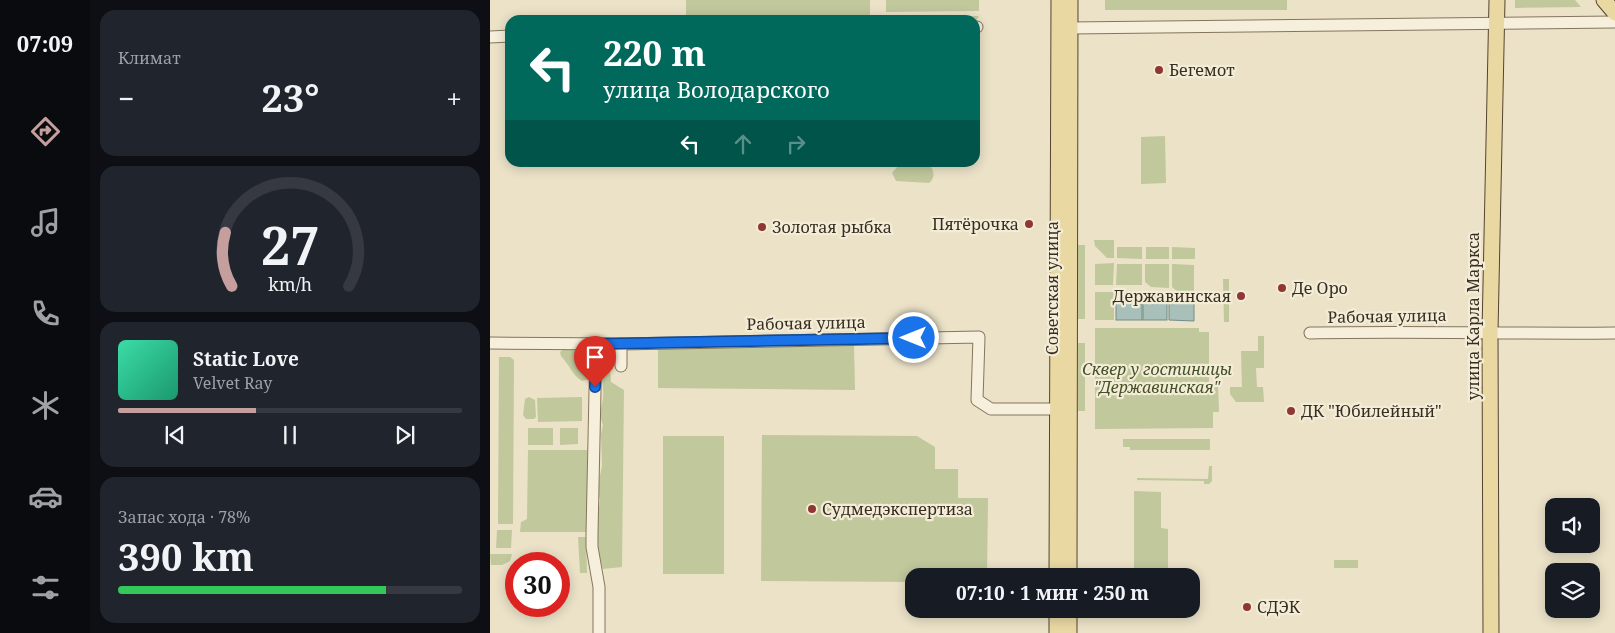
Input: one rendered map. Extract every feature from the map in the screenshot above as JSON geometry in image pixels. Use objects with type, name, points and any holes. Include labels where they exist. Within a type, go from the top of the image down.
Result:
[{"type":"main road","points":[[1057,568],[1057,409],[1064,28],[1059,0]]},
{"type":"main road","name":"Советская улица","points":[[1069,568],[1064,28],[1070,0]]},
{"type":"main road","name":"улица Карла Маркса","points":[[1491,633],[1490,332],[1497,0]]},
{"type":"main road","points":[[1604,0],[1615,13]]},
{"type":"main road","points":[[1057,618],[1057,633]]},
{"type":"main road","points":[[1069,618],[1069,633]]},
{"type":"street","points":[[1064,28],[1615,22]]},
{"type":"street","points":[[490,37],[505,36]]},
{"type":"street","name":"Рабочая улица","points":[[1310,333],[1615,333]]},
{"type":"street","name":"Рабочая улица","points":[[490,344],[621,344],[979,337],[977,400],[991,409],[1057,409]]},
{"type":"street","points":[[596,344],[592,547],[598,587],[599,633]]},
{"type":"street","points":[[621,344],[621,366]]},
{"type":"green space","points":[[686,0],[870,0],[870,15],[686,15]]},
{"type":"green space","points":[[886,0],[979,0],[979,11],[886,12]]},
{"type":"green space","points":[[1105,0],[1287,0],[1287,10],[1105,10]]},
{"type":"green space","points":[[1515,0],[1575,0],[1581,7],[1515,8]]},
{"type":"green space","points":[[1165,136],[1166,183],[1141,184],[1141,137]]},
{"type":"green space","points":[[897,167],[931,167],[933,178],[929,183],[896,181],[892,173]]},
{"type":"green space","points":[[1094,240],[1114,240],[1114,258],[1107,258],[1095,246]]},
{"type":"green space","points":[[1078,245],[1085,245],[1085,319],[1078,319]]},
{"type":"green space","points":[[1117,247],[1142,247],[1142,259],[1117,258]]},
{"type":"green space","points":[[1146,247],[1169,247],[1169,259],[1146,259]]},
{"type":"green space","points":[[1172,247],[1195,248],[1195,259],[1172,259]]},
{"type":"green space","points":[[1114,263],[1113,285],[1095,285],[1095,264]]},
{"type":"green space","points":[[1117,264],[1142,264],[1142,285],[1116,285]]},
{"type":"green space","points":[[1145,264],[1169,264],[1169,288],[1151,287],[1145,282]]},
{"type":"green space","points":[[1172,264],[1194,265],[1194,292],[1178,292],[1172,287]]},
{"type":"green space","points":[[1223,279],[1229,279],[1229,322],[1224,322]]},
{"type":"green space","points":[[1095,292],[1114,292],[1114,320],[1095,320]]},
{"type":"green space","name":"Сквер у гостиницы \"Державинская\"","points":[[1095,328],[1199,328],[1199,332],[1209,332],[1209,383],[1218,384],[1219,412],[1213,412],[1213,428],[1095,429]]},
{"type":"green space","points":[[1258,336],[1264,336],[1264,368],[1256,368],[1257,387],[1263,387],[1264,402],[1236,402],[1230,394],[1230,387],[1242,387],[1241,351],[1258,351]]},
{"type":"green space","points":[[1078,343],[1085,343],[1085,411],[1078,411]]},
{"type":"green space","points":[[658,346],[854,346],[855,390],[658,388]]},
{"type":"green space","points":[[576,348],[584,350],[589,379],[582,381],[579,379],[561,356],[560,352],[564,349]]},
{"type":"green space","points":[[499,357],[510,357],[514,360],[513,524],[498,524]]},
{"type":"green space","points":[[604,367],[610,369],[611,382],[624,390],[622,567],[603,569],[597,549],[600,500],[598,492],[602,466],[601,434],[603,425],[599,413],[603,393],[600,372]]},
{"type":"green space","points":[[529,397],[535,400],[536,417],[534,419],[526,419],[523,415],[525,399]]},
{"type":"green space","points":[[582,397],[582,421],[538,422],[537,398]]},
{"type":"green space","points":[[528,428],[553,428],[553,445],[528,445]]},
{"type":"green space","points":[[560,428],[578,428],[578,444],[560,445]]},
{"type":"green space","points":[[762,435],[917,436],[935,447],[935,469],[958,469],[958,498],[988,498],[987,568],[905,568],[905,582],[761,581]]},
{"type":"green space","points":[[663,436],[724,436],[724,574],[663,574]]},
{"type":"green space","points":[[1123,439],[1210,439],[1210,450],[1130,450],[1130,447],[1123,447]]},
{"type":"green space","points":[[528,450],[587,450],[587,532],[520,532],[521,522],[527,519]]},
{"type":"green space","points":[[1209,466],[1212,466],[1212,481],[1209,484],[1204,484],[1204,481],[1137,480],[1137,478],[1208,479]]},
{"type":"green space","points":[[1134,491],[1161,492],[1161,528],[1168,529],[1168,568],[1134,568]]},
{"type":"green space","points":[[497,530],[512,530],[511,548],[496,548]]},
{"type":"green space","points":[[578,537],[586,537],[587,573],[580,573]]},
{"type":"green space","points":[[490,554],[505,554],[505,564],[491,565]]},
{"type":"green space","points":[[1334,560],[1358,560],[1358,568],[1334,568]]},
{"type":"water","points":[[1116,292],[1142,292],[1142,320],[1116,320]]},
{"type":"water","points":[[1143,295],[1167,295],[1167,320],[1143,320]]},
{"type":"water","points":[[1169,298],[1194,298],[1194,321],[1169,320]]},
{"type":"place","name":"Бегемот","points":[[1159,70]]},
{"type":"place","name":"Пятёрочка","points":[[1029,224]]},
{"type":"place","name":"Золотая рыбка","points":[[762,227]]},
{"type":"place","name":"Де Оро","points":[[1282,288]]},
{"type":"place","name":"Державинская","points":[[1241,296]]},
{"type":"place","name":"ДК \"Юбилейный\"","points":[[1291,411]]},
{"type":"place","name":"Судмедэкспертиза","points":[[812,509]]},
{"type":"place","name":"СДЭК","points":[[1247,607]]},
{"type":"route","points":[[595,387],[596,344],[914,338]]}]
